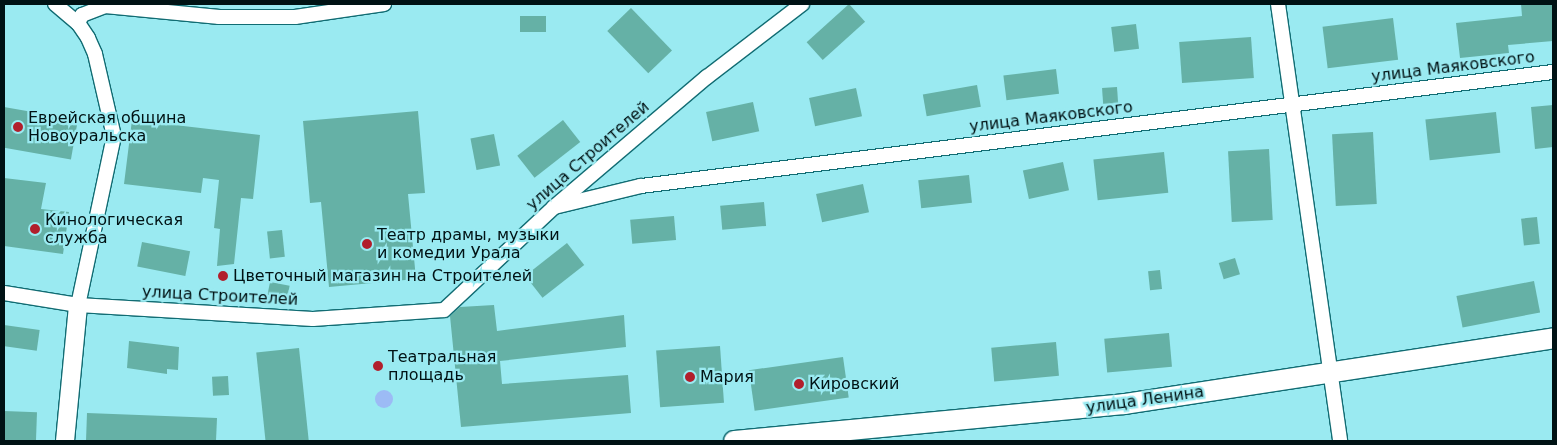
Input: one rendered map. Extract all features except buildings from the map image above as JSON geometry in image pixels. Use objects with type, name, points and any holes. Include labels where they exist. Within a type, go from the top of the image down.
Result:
[{"type":"main road","name":"улица Ленина","points":[[734,441],[876,434],[1124,404],[1553,338]]},
{"type":"street","points":[[55,4],[78,24],[95,54],[114,136],[78,305],[65,441]]},
{"type":"street","points":[[78,24],[82,15],[104,6],[218,17],[295,17],[384,4]]},
{"type":"street","name":"улица Строителей","points":[[4,293],[78,305],[313,319],[444,310],[554,207],[707,77],[802,4]]},
{"type":"street","points":[[1278,4],[1340,441]]},
{"type":"street","name":"улица Маяковского","points":[[554,207],[641,186],[1553,72]]},
{"type":"water","points":[[380,390],[388,390],[393,395],[391,406],[380,408],[375,403],[375,395]]},
{"type":"place","name":"Еврейская община Новоуральска","points":[[18,127]]},
{"type":"place","name":"Кинологическая служба","points":[[35,229]]},
{"type":"place","name":"Театр драмы, музыки и комедии Урала","points":[[367,244]]},
{"type":"place","name":"Цветочный магазин на Строителей","points":[[223,276]]},
{"type":"place","name":"Театральная площадь","points":[[378,366]]},
{"type":"place","name":"Мария","points":[[690,377]]},
{"type":"place","name":"Кировский","points":[[799,384]]}]
